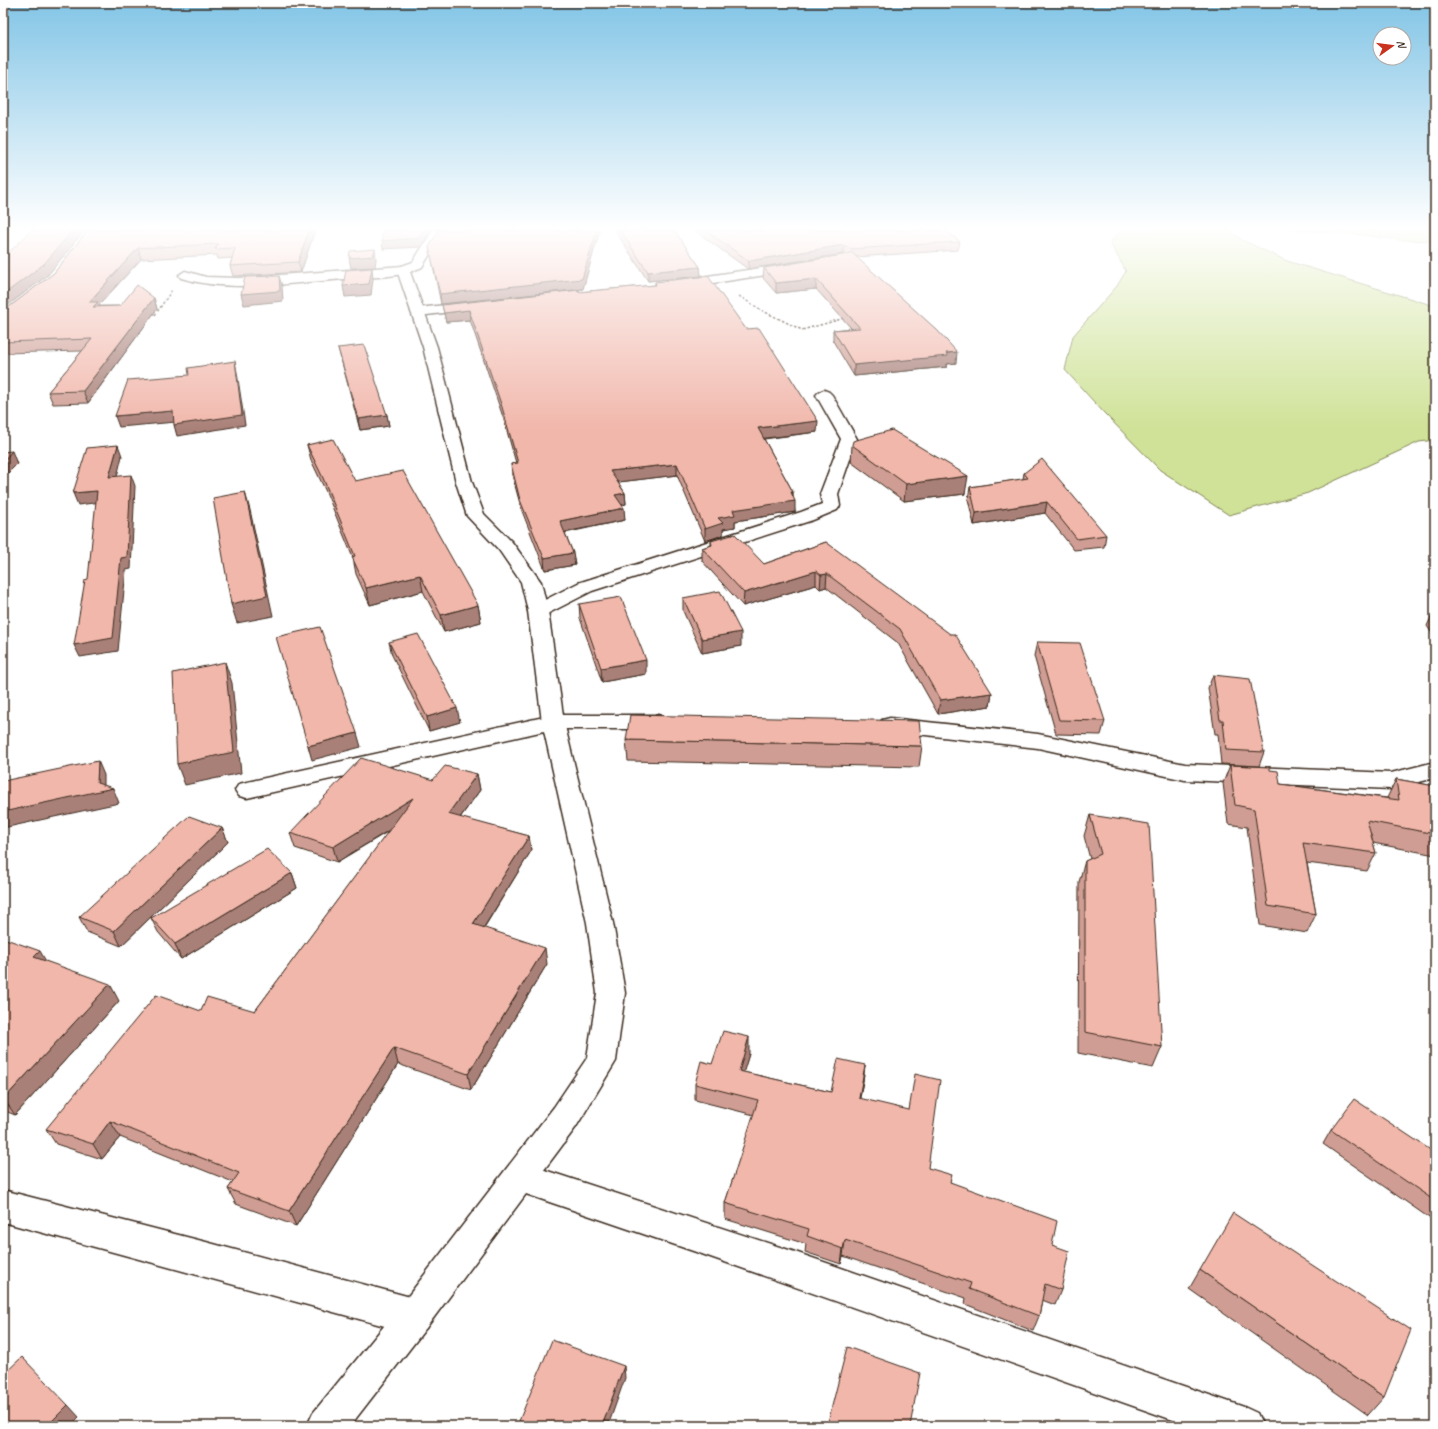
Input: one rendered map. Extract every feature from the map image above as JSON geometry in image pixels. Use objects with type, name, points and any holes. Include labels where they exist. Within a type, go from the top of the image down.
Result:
[{"type":"street","points":[[326,1426],[414,1316],[565,1117],[601,1061],[611,992],[600,923],[553,722],[538,611],[531,582],[506,546],[476,516],[464,482],[430,347],[413,297]]},
{"type":"street","points":[[418,312],[481,305]]},
{"type":"street","points":[[538,611],[585,587],[807,516],[831,506],[829,494],[849,439],[824,395]]},
{"type":"street","points":[[247,790],[553,722],[679,722]]},
{"type":"street","points":[[868,722],[1038,741],[1185,772],[1390,781],[1435,770]]},
{"type":"street","points":[[520,1177],[648,1218],[1042,1357],[1244,1426]]},
{"type":"street","points":[[3,1206],[206,1259],[414,1316]]},
{"type":"path","points":[[739,297],[763,311],[802,330],[847,318]]},
{"type":"green space","points":[[1108,297],[1404,297],[1435,306],[1435,440],[1419,442],[1308,493],[1229,515],[1160,470],[1105,414],[1065,370],[1073,336]]},
{"type":"building","points":[[23,297],[94,297],[89,302],[98,302],[93,307],[120,306],[128,297],[152,297],[154,298],[83,391],[48,392],[92,339],[3,342],[3,310]]},
{"type":"building","points":[[518,297],[723,297],[746,329],[759,328],[818,421],[758,428],[793,492],[791,492],[795,501],[733,510],[735,515],[718,518],[723,523],[705,529],[677,464],[610,471],[625,493],[615,495],[624,508],[560,521],[573,553],[544,558],[520,500],[511,464],[518,463],[502,407],[469,310],[444,313],[442,305]]},
{"type":"building","points":[[832,297],[900,297],[937,330],[957,352],[946,353],[948,356],[854,365],[833,330],[860,328]]},
{"type":"building","points":[[364,345],[387,415],[358,419],[338,348]]},
{"type":"building","points":[[235,361],[242,415],[174,425],[173,411],[115,416],[128,380],[189,375],[188,368]]},
{"type":"building","points":[[892,430],[968,476],[906,484],[852,445],[853,441]]},
{"type":"building","points":[[333,439],[355,481],[403,471],[478,605],[441,615],[420,575],[366,588],[352,557],[355,556],[323,478],[307,445]]},
{"type":"building","points":[[118,445],[109,477],[131,475],[127,557],[121,558],[113,638],[74,645],[85,580],[88,579],[97,491],[73,493],[87,448]]},
{"type":"building","points":[[12,451],[3,461],[3,452]]},
{"type":"building","points":[[1042,459],[1106,535],[1077,539],[1047,502],[976,513],[970,487],[1028,478],[1024,473]]},
{"type":"building","points":[[245,492],[267,596],[231,604],[213,498]]},
{"type":"building","points":[[735,534],[764,564],[826,542],[950,634],[955,634],[992,693],[940,700],[900,629],[827,574],[821,575],[816,571],[744,593],[702,548],[712,545],[711,541]]},
{"type":"building","points":[[720,591],[741,632],[702,639],[683,598]]},
{"type":"building","points":[[621,597],[646,660],[601,668],[579,604]]},
{"type":"building","points":[[320,627],[357,733],[308,746],[276,637]]},
{"type":"building","points":[[418,634],[457,708],[427,717],[389,642]]},
{"type":"building","points":[[1037,642],[1080,643],[1105,721],[1059,720]]},
{"type":"building","points":[[225,662],[234,752],[177,764],[173,673]]},
{"type":"building","points":[[1213,675],[1250,679],[1264,752],[1226,750],[1223,720],[1220,720]]},
{"type":"building","points":[[630,715],[919,721],[922,746],[626,740]]},
{"type":"building","points":[[361,758],[433,780],[445,766],[477,774],[448,814],[529,836],[473,924],[545,948],[468,1074],[394,1048],[289,1211],[228,1189],[239,1173],[110,1121],[93,1144],[46,1129],[156,995],[201,1011],[207,997],[255,1011],[413,798],[333,847],[290,833]]},
{"type":"building","points":[[98,761],[97,783],[113,788],[3,812],[3,781]]},
{"type":"building","points":[[1230,765],[1270,767],[1270,770],[1278,771],[1280,784],[1399,800],[1396,779],[1435,786],[1435,834],[1367,821],[1376,853],[1303,843],[1316,914],[1268,906],[1254,809],[1235,805]]},
{"type":"building","points":[[1090,815],[1149,824],[1162,1047],[1085,1032],[1085,861],[1101,854]]},
{"type":"building","points":[[189,816],[222,828],[114,931],[79,917]]},
{"type":"building","points":[[267,849],[292,873],[175,944],[151,918]]},
{"type":"building","points":[[3,938],[40,951],[34,957],[110,984],[4,1099],[3,1098]]},
{"type":"building","points":[[723,1031],[749,1037],[739,1071],[831,1092],[838,1059],[865,1065],[859,1098],[909,1110],[915,1074],[940,1080],[928,1168],[952,1175],[950,1182],[1057,1221],[1052,1245],[1069,1251],[1061,1290],[1045,1284],[1039,1316],[969,1289],[971,1283],[845,1240],[843,1249],[807,1236],[809,1229],[725,1203],[758,1100],[695,1084],[701,1061],[712,1064]]},
{"type":"building","points":[[1354,1099],[1435,1153],[1435,1201],[1331,1130]]},
{"type":"building","points":[[1233,1213],[1411,1330],[1384,1397],[1200,1270]]},
{"type":"building","points":[[552,1340],[624,1366],[602,1426],[517,1426]]},
{"type":"building","points":[[847,1347],[920,1373],[910,1426],[827,1426]]},
{"type":"building","points":[[22,1357],[68,1405],[47,1426],[3,1426],[3,1375]]}]
